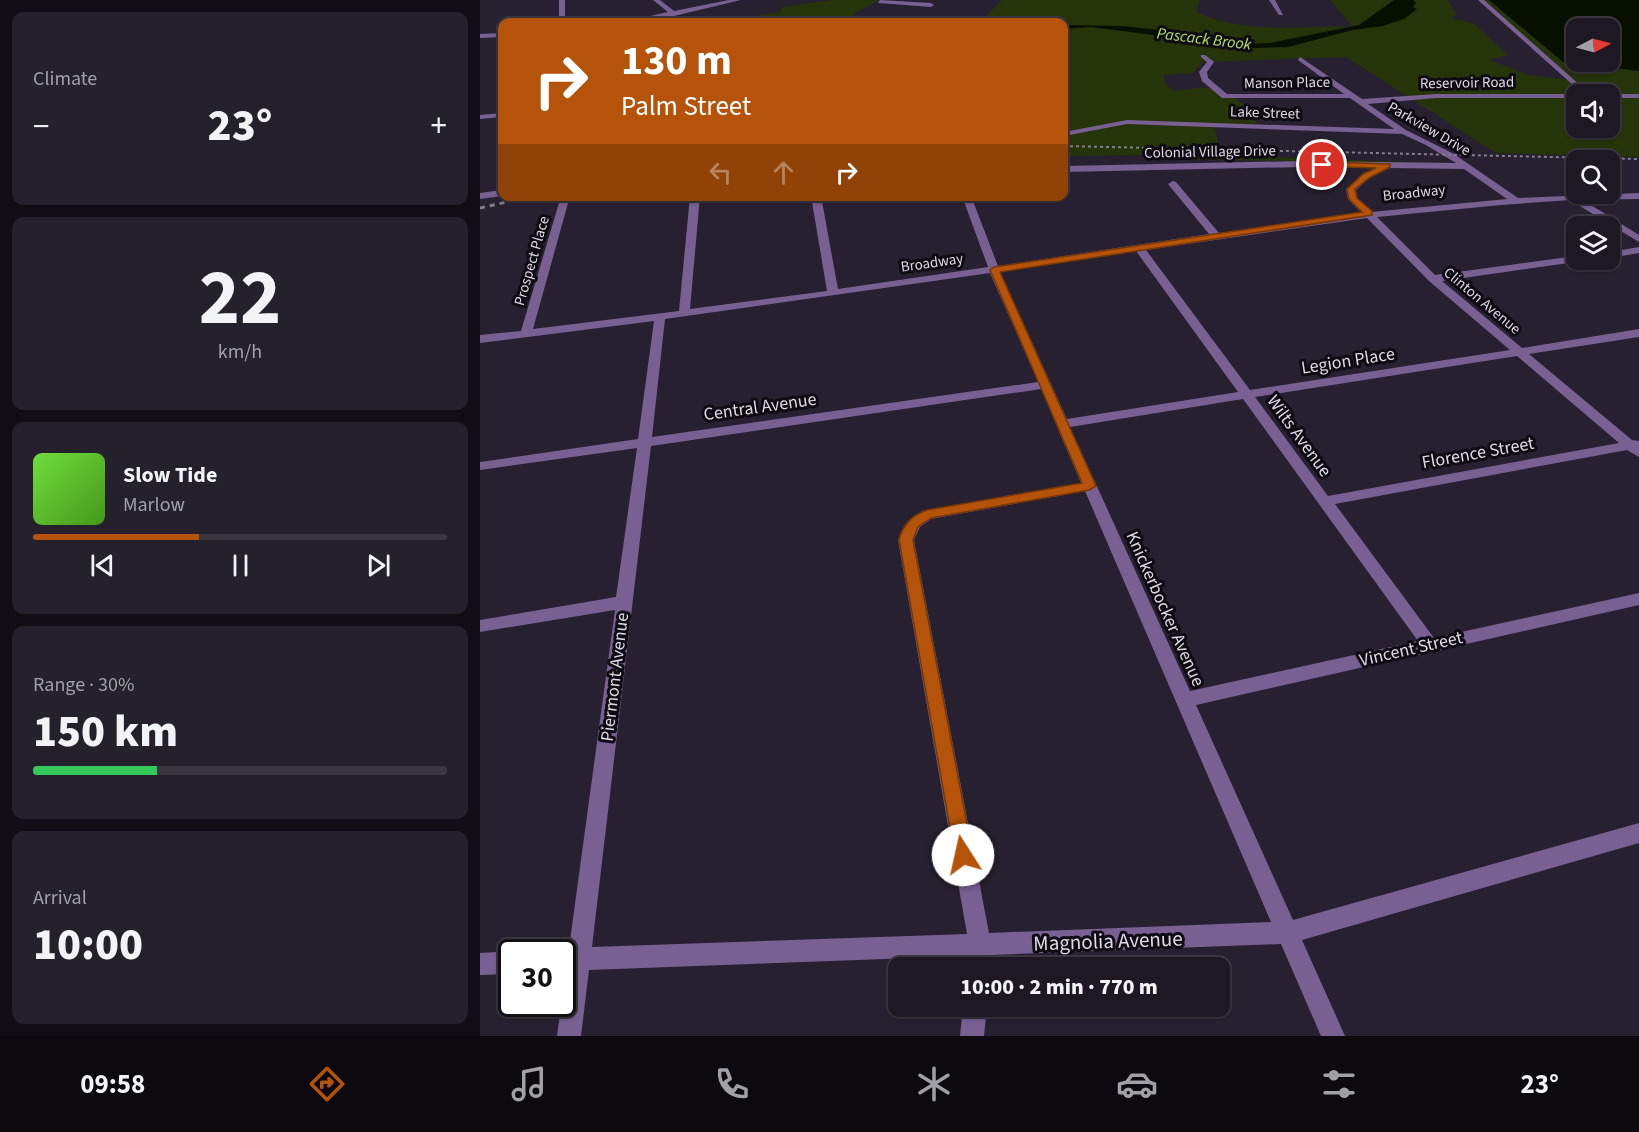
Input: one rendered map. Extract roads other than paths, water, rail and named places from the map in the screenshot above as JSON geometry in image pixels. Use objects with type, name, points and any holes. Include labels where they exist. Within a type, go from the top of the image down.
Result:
[{"type":"street","points":[[562,0],[562,18]]},
{"type":"street","points":[[656,0],[674,14]]},
{"type":"street","points":[[650,18],[738,0]]},
{"type":"street","points":[[925,11],[938,0]]},
{"type":"street","points":[[1272,0],[1281,14]]},
{"type":"street","points":[[1481,0],[1576,84]]},
{"type":"street","points":[[880,2],[931,5]]},
{"type":"street","points":[[480,36],[498,35]]},
{"type":"street","name":"Manson Place","points":[[1203,56],[1211,62],[1203,72],[1203,77],[1226,96],[1349,96]]},
{"type":"street","name":"Parkview Drive","points":[[1300,59],[1349,96],[1403,132],[1429,143],[1515,200]]},
{"type":"street","name":"Reservoir Road","points":[[1358,102],[1454,96],[1566,96]]},
{"type":"street","points":[[1620,96],[1639,96]]},
{"type":"street","points":[[480,117],[498,115]]},
{"type":"street","name":"Lake Street","points":[[1068,133],[1127,122],[1403,132]]},
{"type":"street","name":"Colonial Village Drive","points":[[1068,169],[1265,165],[1465,166]]},
{"type":"street","name":"Clinton Avenue","points":[[1387,166],[1366,176],[1351,189],[1353,199],[1433,279],[1636,447]]},
{"type":"street","points":[[1173,184],[1216,236]]},
{"type":"street","points":[[480,196],[498,194]]},
{"type":"street","name":"Broadway","points":[[1620,196],[1639,196]]},
{"type":"street","name":"Broadway","points":[[480,339],[684,314],[1369,213],[1566,197]]},
{"type":"street","name":"Prospect Place","points":[[526,333],[565,201]]},
{"type":"street","points":[[684,314],[695,201]]},
{"type":"street","points":[[817,201],[833,292]]},
{"type":"street","name":"Knickerbocker Avenue","points":[[968,201],[994,270],[1334,1036]]},
{"type":"street","points":[[1582,204],[1639,239]]},
{"type":"street","name":"Wilts Avenue","points":[[1139,248],[1430,645]]},
{"type":"street","points":[[1620,253],[1639,250]]},
{"type":"street","points":[[1433,279],[1566,260]]},
{"type":"street","name":"Piermont Avenue","points":[[574,939],[624,602],[642,442],[660,317]]},
{"type":"street","name":"Legion Place","points":[[1062,424],[1639,333]]},
{"type":"street","name":"Central Avenue","points":[[480,466],[1045,384]]},
{"type":"street","name":"Florence Street","points":[[1325,501],[1636,447]]},
{"type":"street","points":[[979,956],[906,540],[914,524],[927,514],[1089,486]]},
{"type":"street","name":"Vincent Street","points":[[1183,700],[1639,599]]},
{"type":"street","points":[[480,626],[624,602]]},
{"type":"street","name":"Magnolia Avenue","points":[[576,960],[979,956],[1287,933],[1639,832]]},
{"type":"street","points":[[480,964],[498,963]]},
{"type":"street","name":"Piermont Avenue","points":[[569,1036],[570,1017]]},
{"type":"street","points":[[972,1036],[974,1017]]},
{"type":"water","name":"Pascack Brook","points":[[1394,0],[1413,0],[1416,3],[1413,7],[1417,9],[1404,19],[1383,26],[1353,30],[1288,47],[1255,48],[1091,27],[1068,29],[1068,25],[1122,26],[1206,35],[1245,44],[1270,43],[1359,25]]},
{"type":"water","points":[[1489,0],[1639,0],[1639,71],[1620,69],[1620,18],[1566,18],[1566,62]]},
{"type":"railway","points":[[1068,146],[1639,159]]},
{"type":"railway","points":[[480,208],[511,201]]}]
